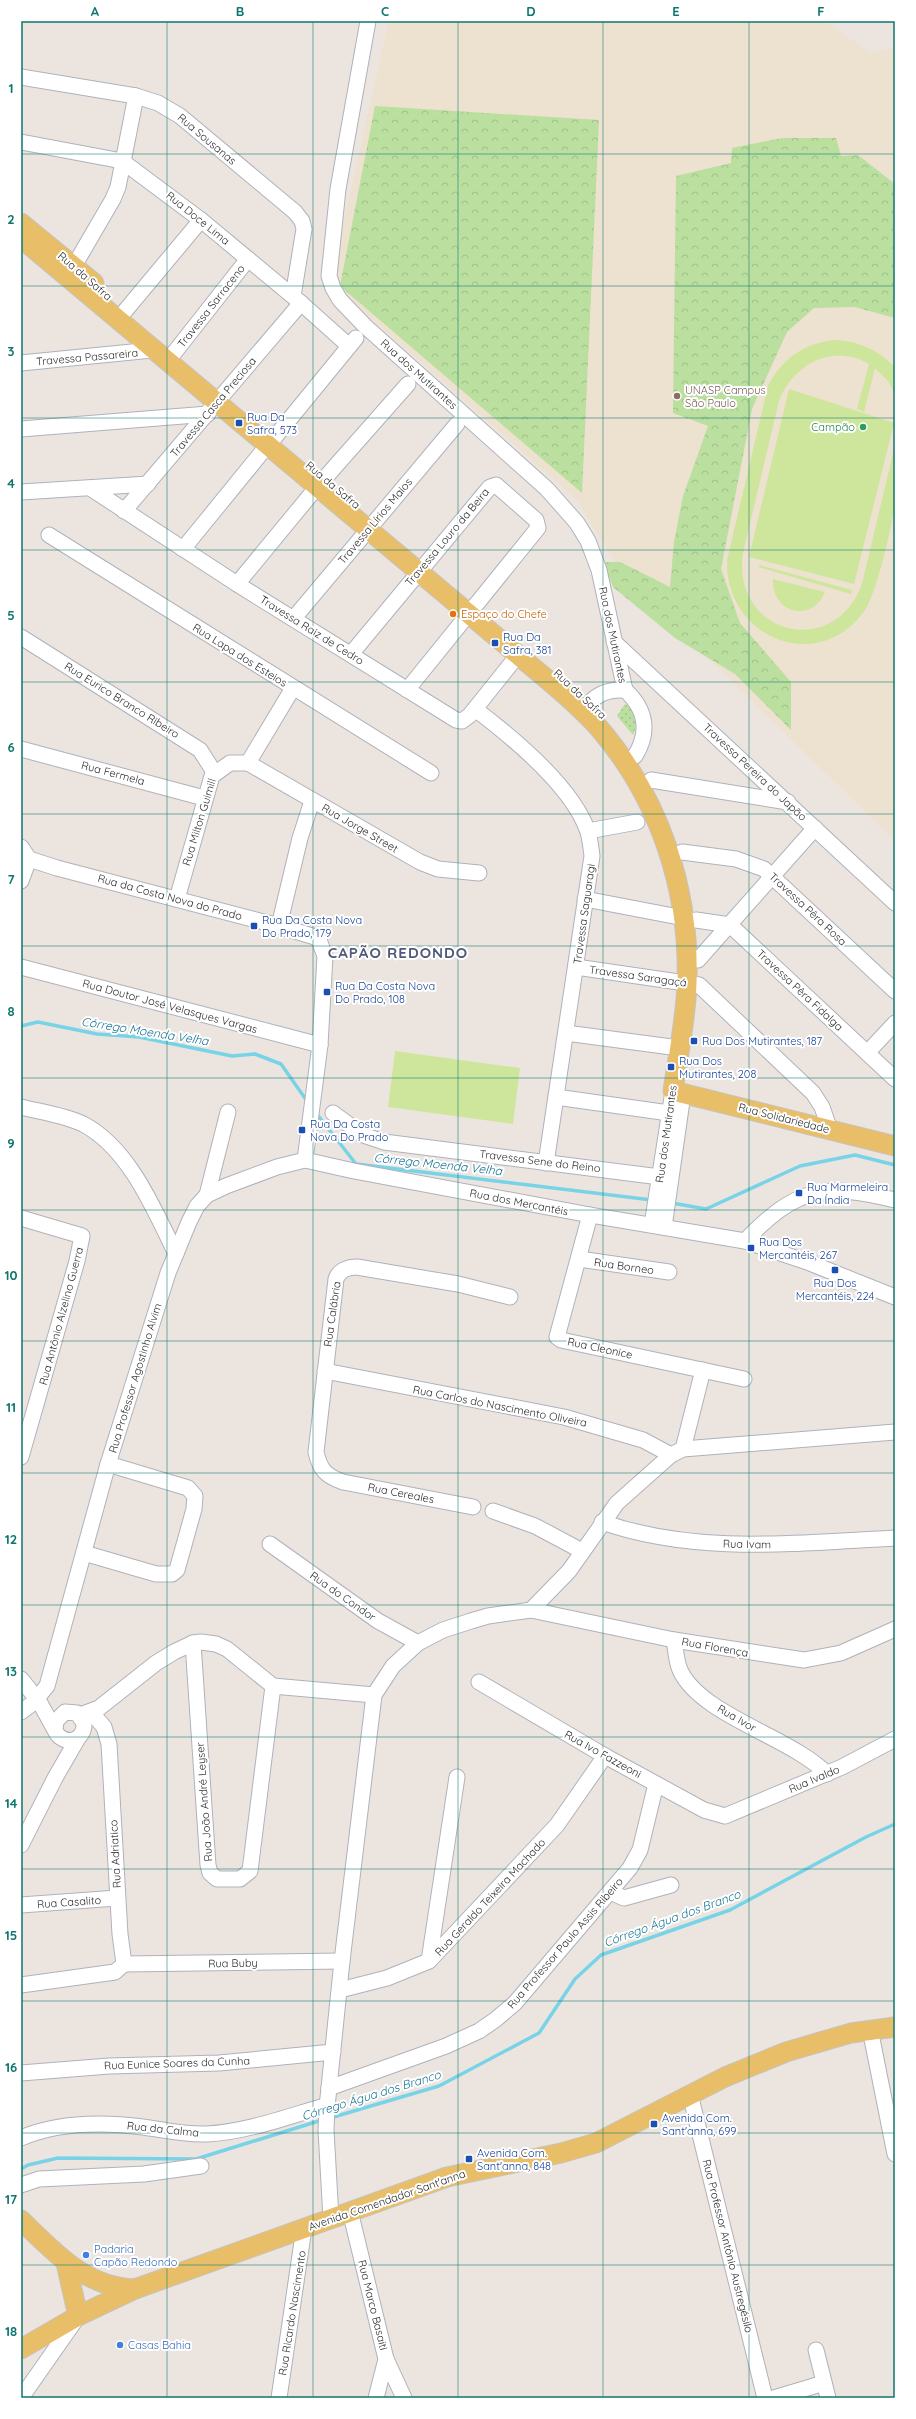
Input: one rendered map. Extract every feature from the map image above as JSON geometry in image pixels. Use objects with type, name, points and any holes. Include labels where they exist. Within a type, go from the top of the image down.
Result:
[{"type":"main road","name":"Rua da Safra","points":[[21,223],[74,266],[174,354],[216,404]]},
{"type":"main road","name":"Rua da Safra","points":[[21,238],[216,404],[271,441],[587,706]]},
{"type":"main road","name":"Rua da Safra","points":[[472,608],[518,655],[607,719],[635,756]]},
{"type":"main road","name":"Rua dos Mutirantes","points":[[587,706],[626,764],[654,813],[673,862],[690,919],[698,960],[679,1048],[679,1087]]},
{"type":"main road","name":"Rua dos Mutirantes","points":[[635,756],[651,780],[670,819],[682,852],[690,882],[693,984],[679,1087]]},
{"type":"main road","name":"Rua Solidariedade","points":[[679,1087],[828,1123],[895,1134]]},
{"type":"main road","name":"Rua Solidariedade","points":[[828,1123],[895,1146]]},
{"type":"main road","name":"Avenida Comendador Sant'anna","points":[[21,2349],[78,2316],[135,2289],[447,2177],[576,2150],[596,2143],[690,2094],[786,2052],[870,2029],[895,2027]]},
{"type":"main road","points":[[21,2220],[66,2263],[96,2281],[122,2288],[135,2289]]},
{"type":"main road","points":[[66,2263],[78,2316]]},
{"type":"street","name":"Rua dos Mutirantes","points":[[368,21],[338,189],[330,267],[333,288],[340,300],[365,326],[547,489],[577,523],[588,541],[600,570],[625,690]]},
{"type":"street","name":"Rua Sousanas","points":[[21,77],[150,99],[170,109],[299,217],[303,224],[304,234],[297,300]]},
{"type":"street","points":[[74,266],[113,199],[136,96]]},
{"type":"street","name":"Rua Doce Lima","points":[[21,142],[122,162],[201,220],[297,300],[352,342],[183,549]]},
{"type":"street","points":[[125,311],[201,220]]},
{"type":"street","name":"Travessa Sarraceno","points":[[174,354],[248,259]]},
{"type":"street","name":"Travessa Casca Preciosa","points":[[124,511],[216,404],[297,300]]},
{"type":"street","name":"Travessa Passareira","points":[[21,362],[152,350]]},
{"type":"street","points":[[238,584],[321,483],[408,384]]},
{"type":"street","points":[[21,429],[216,404]]},
{"type":"street","name":"Travessa Lírios Maios","points":[[294,618],[371,524],[457,424]]},
{"type":"street","points":[[21,492],[148,484]]},
{"type":"street","name":"Travessa Louro da Beira","points":[[351,654],[490,487],[494,485],[499,487],[536,520],[539,525],[407,690]]},
{"type":"street","name":"Travessa Raiz de Cedro","points":[[90,488],[238,584],[459,721],[467,718],[518,655]]},
{"type":"street","name":"Rua Lapa dos Esteios","points":[[49,535],[431,773]]},
{"type":"street","name":"Rua Eurico Branco Ribeiro","points":[[21,637],[200,750],[214,772]]},
{"type":"street","name":"Travessa Pereira do Japão","points":[[614,642],[895,902]]},
{"type":"street","points":[[248,763],[293,688]]},
{"type":"street","points":[[587,706],[606,691],[625,690],[641,709],[644,721],[641,745],[635,756]]},
{"type":"street","name":"Travessa Saguaragi","points":[[475,709],[536,760],[559,786],[588,831],[592,856],[546,1162]]},
{"type":"street","name":"Rua Fermela","points":[[21,749],[204,798]]},
{"type":"street","name":"Rua Milton Guimill","points":[[177,899],[204,798],[214,772],[230,763],[248,763]]},
{"type":"street","name":"Rua Jorge Street","points":[[248,763],[420,862],[438,869],[479,873]]},
{"type":"street","points":[[651,780],[788,802]]},
{"type":"street","points":[[279,926],[300,838],[312,801]]},
{"type":"street","points":[[588,831],[637,822]]},
{"type":"street","points":[[698,960],[815,828]]},
{"type":"street","name":"Travessa Pêra Rosa","points":[[682,852],[736,859],[764,869],[895,991]]},
{"type":"street","points":[[21,881],[25,853]]},
{"type":"street","name":"Rua da Costa Nova do Prado","points":[[25,853],[177,899],[315,937],[323,947],[325,956],[320,1045],[305,1160]]},
{"type":"street","points":[[585,899],[730,925]]},
{"type":"street","name":"Travessa Pêra Fidalga","points":[[730,925],[895,1079]]},
{"type":"street","name":"Rua Doutor José Velasques Vargas","points":[[21,967],[320,1045]]},
{"type":"street","name":"Travessa Saragaçá","points":[[576,967],[693,984]]},
{"type":"street","points":[[693,984],[813,1093],[828,1123]]},
{"type":"street","points":[[867,1053],[895,1023]]},
{"type":"street","points":[[566,1033],[679,1048]]},
{"type":"street","name":"Rua dos Mutirantes","points":[[659,1222],[669,1113],[679,1087]]},
{"type":"street","name":"Rua dos Mutirantes","points":[[664,1179],[679,1087]]},
{"type":"street","points":[[556,1097],[669,1113]]},
{"type":"street","points":[[21,1107],[81,1124],[106,1140],[130,1167],[176,1254]]},
{"type":"street","points":[[207,1195],[228,1112]]},
{"type":"street","name":"Travessa Sene do Reino","points":[[333,1113],[370,1139],[664,1179]]},
{"type":"street","name":"Rua dos Mercantéis","points":[[176,1254],[192,1215],[207,1195],[248,1177],[305,1160],[354,1171],[590,1215],[659,1222],[745,1241],[810,1263],[895,1297]]},
{"type":"street","points":[[745,1241],[778,1209],[804,1196],[839,1190],[858,1192],[895,1200]]},
{"type":"street","name":"Rua Cleonice","points":[[590,1215],[557,1337],[561,1340],[744,1379]]},
{"type":"street","name":"Rua Antônio Alzelino Guerra","points":[[21,1218],[82,1236],[77,1261],[21,1457]]},
{"type":"street","name":"Rua Professor Agostinho Alvim","points":[[21,1712],[39,1701],[47,1686],[108,1464],[176,1254]]},
{"type":"street","name":"Rua Borneo","points":[[579,1259],[669,1272]]},
{"type":"street","name":"Rua Calábria","points":[[330,1478],[323,1472],[316,1452],[324,1371],[336,1279],[338,1275],[346,1269],[357,1266],[419,1276],[510,1297]]},
{"type":"street","points":[[531,1610],[568,1571],[602,1522],[624,1495],[677,1452],[703,1370]]},
{"type":"street","name":"Rua Carlos do Nascimento Oliveira","points":[[324,1371],[564,1417],[644,1440],[677,1452]]},
{"type":"street","points":[[677,1452],[895,1432]]},
{"type":"street","points":[[84,1553],[156,1574],[172,1574],[177,1570],[194,1508],[195,1496],[188,1488],[108,1464]]},
{"type":"street","name":"Rua Cereales","points":[[330,1478],[343,1482],[473,1507]]},
{"type":"street","points":[[492,1511],[535,1526],[582,1551]]},
{"type":"street","name":"Rua Ivam","points":[[602,1522],[631,1531],[665,1538],[745,1545],[895,1538]]},
{"type":"street","name":"Rua do Condor","points":[[270,1544],[378,1621],[418,1643]]},
{"type":"street","name":"Rua Florença","points":[[374,1695],[393,1666],[418,1643],[443,1630],[471,1620],[531,1610],[674,1640],[804,1660],[841,1653],[895,1629]]},
{"type":"street","name":"Rua Ivor","points":[[674,1640],[680,1670],[695,1689],[723,1710],[809,1759],[826,1774]]},
{"type":"street","points":[[55,1778],[59,1752],[56,1732],[58,1717],[85,1715],[156,1663],[193,1643],[208,1642],[227,1650],[273,1686],[374,1695],[342,1961],[327,2106],[326,2128],[331,2218]]},
{"type":"street","name":"Rua João André Leyser","points":[[193,1643],[208,1865],[210,1873],[217,1879],[240,1879],[250,1871],[273,1686]]},
{"type":"street","points":[[21,1679],[39,1701],[56,1732],[64,1740],[82,1735],[100,1735],[109,1744]]},
{"type":"street","name":"Rua Ivo Fazzeoni","points":[[479,1682],[605,1756],[704,1810],[721,1815],[731,1815]]},
{"type":"street","points":[[39,1701],[85,1715]]},
{"type":"street","points":[[23,1837],[55,1778],[82,1735],[85,1715]]},
{"type":"street","name":"Rua Adriatico","points":[[85,1715],[107,1734],[109,1744],[118,1898],[124,1964]]},
{"type":"street","name":"Rua Ivaldo","points":[[731,1815],[826,1774],[895,1739]]},
{"type":"street","name":"Rua Geraldo Teixeira Machado","points":[[340,1990],[387,1978],[430,1961],[557,1825],[605,1756]]},
{"type":"street","points":[[430,1961],[457,1777]]},
{"type":"street","name":"Rua Professor Paulo Assis Ribeiro","points":[[329,2088],[446,2046],[479,2031],[496,2020],[515,2003],[630,1868],[640,1850],[656,1784]]},
{"type":"street","points":[[610,1892],[624,1898],[671,1885]]},
{"type":"street","name":"Rua Casalito","points":[[21,1905],[118,1898]]},
{"type":"street","name":"Rua Buby","points":[[124,1964],[342,1961]]},
{"type":"street","points":[[21,1985],[115,1972],[124,1964]]},
{"type":"street","points":[[870,2029],[895,2152]]},
{"type":"street","name":"Rua Eunice Soares da Cunha","points":[[21,2073],[109,2066],[219,2063],[333,2052]]},
{"type":"street","name":"Rua Professor Antônio Austregésilo","points":[[690,2094],[765,2398]]},
{"type":"street","name":"Rua da Calma","points":[[21,2138],[47,2130],[96,2124],[124,2125],[192,2134],[220,2132],[327,2106]]},
{"type":"street","points":[[21,2185],[39,2179],[144,2174],[201,2166]]},
{"type":"street","name":"Rua Marco Basaiti","points":[[350,2211],[386,2359],[376,2398]]},
{"type":"street","name":"Rua Ricardo Nascimento","points":[[279,2398],[304,2228]]},
{"type":"street","points":[[21,2398],[78,2316]]},
{"type":"street","points":[[816,2350],[828,2398]]},
{"type":"street","points":[[386,2359],[404,2398]]},
{"type":"street","points":[[774,2398],[824,2383]]},
{"type":"shaded area","name":"UNASP Campus São Paulo","points":[[389,21],[824,21],[871,53],[895,47],[895,841],[665,616],[632,588],[595,531],[578,501],[339,290],[335,260]]},
{"type":"green space","points":[[375,106],[599,120],[582,493],[340,286]]},
{"type":"green space","points":[[782,138],[836,138],[841,156],[858,155],[895,184],[895,318],[855,307],[814,308],[787,332],[752,409],[721,569],[740,623],[791,682],[791,730],[735,674],[675,638],[613,587],[603,562],[620,562],[670,587],[674,542],[683,496],[708,426],[673,413],[676,176],[731,163],[732,148]]},
{"type":"green space","points":[[833,340],[851,342],[867,347],[881,355],[895,367],[895,394],[888,381],[875,368],[864,412],[857,409],[869,364],[855,358],[842,355],[815,361],[793,377],[785,388],[779,401],[743,553],[744,581],[753,603],[768,619],[788,628],[809,629],[830,623],[848,608],[862,584],[895,445],[896,481],[894,512],[874,589],[865,610],[846,630],[824,641],[801,644],[778,639],[758,628],[741,610],[730,588],[727,560],[768,386],[780,368],[794,354],[812,345]]},
{"type":"green space","points":[[789,389],[894,423],[854,584],[749,557]]},
{"type":"green space","points":[[759,565],[852,590],[851,594],[759,567]]},
{"type":"green space","points":[[773,579],[825,592],[819,602],[811,608],[802,611],[793,610],[778,600],[774,591]]},
{"type":"green space","points":[[625,704],[633,713],[635,727],[633,735],[617,716]]},
{"type":"green space","points":[[395,1051],[520,1068],[513,1124],[388,1107]]},
{"type":"waterway","name":"Córrego Moenda Velha","points":[[21,1026],[38,1022],[97,1034],[139,1037],[232,1056],[255,1054],[281,1064],[307,1101]]},
{"type":"waterway","name":"Córrego Moenda Velha","points":[[316,1113],[356,1164],[652,1200]]},
{"type":"waterway","name":"Córrego Moenda Velha","points":[[672,1203],[706,1209],[800,1166],[855,1155],[895,1165]]},
{"type":"waterway","name":"Córrego Água dos Branco","points":[[330,2118],[439,2086],[539,2033],[575,1979],[601,1955],[730,1910],[866,1837],[895,1824]]},
{"type":"waterway","name":"Córrego Água dos Branco","points":[[21,2169],[28,2165],[58,2158],[196,2159],[322,2120]]},
{"type":"place","name":"UNASP Campus São Paulo","points":[[677,396]]},
{"type":"place","name":"Rua Da Safra, 573","points":[[239,423]]},
{"type":"place","name":"Campão","points":[[863,427]]},
{"type":"place","name":"Espaço do Chefe","points":[[453,614]]},
{"type":"place","name":"Rua Da Safra, 381","points":[[495,643]]},
{"type":"place","name":"Rua Da Costa Nova Do Prado, 179","points":[[254,926]]},
{"type":"place","name":"Rua Da Costa Nova Do Prado, 108","points":[[327,992]]},
{"type":"place","name":"Rua Dos Mutirantes, 187","points":[[694,1041]]},
{"type":"place","name":"Rua Dos Mutirantes, 208","points":[[671,1067]]},
{"type":"place","name":"Rua Da Costa Nova Do Prado","points":[[302,1130]]},
{"type":"place","name":"Rua Marmeleira Da Índia","points":[[799,1193]]},
{"type":"place","name":"Rua Dos Mercantéis, 267","points":[[751,1248]]},
{"type":"place","name":"Rua Dos Mercantéis, 224","points":[[835,1270]]},
{"type":"place","name":"Avenida Com. Sant'anna, 699","points":[[654,2124]]},
{"type":"place","name":"Avenida Com. Sant'anna, 848","points":[[469,2159]]},
{"type":"place","name":"Padaria Capão Redondo","points":[[86,2255]]},
{"type":"place","name":"Casas Bahia","points":[[120,2345]]},
{"type":"district","name":"CAPÃO REDONDO","points":[[398,952]]}]
